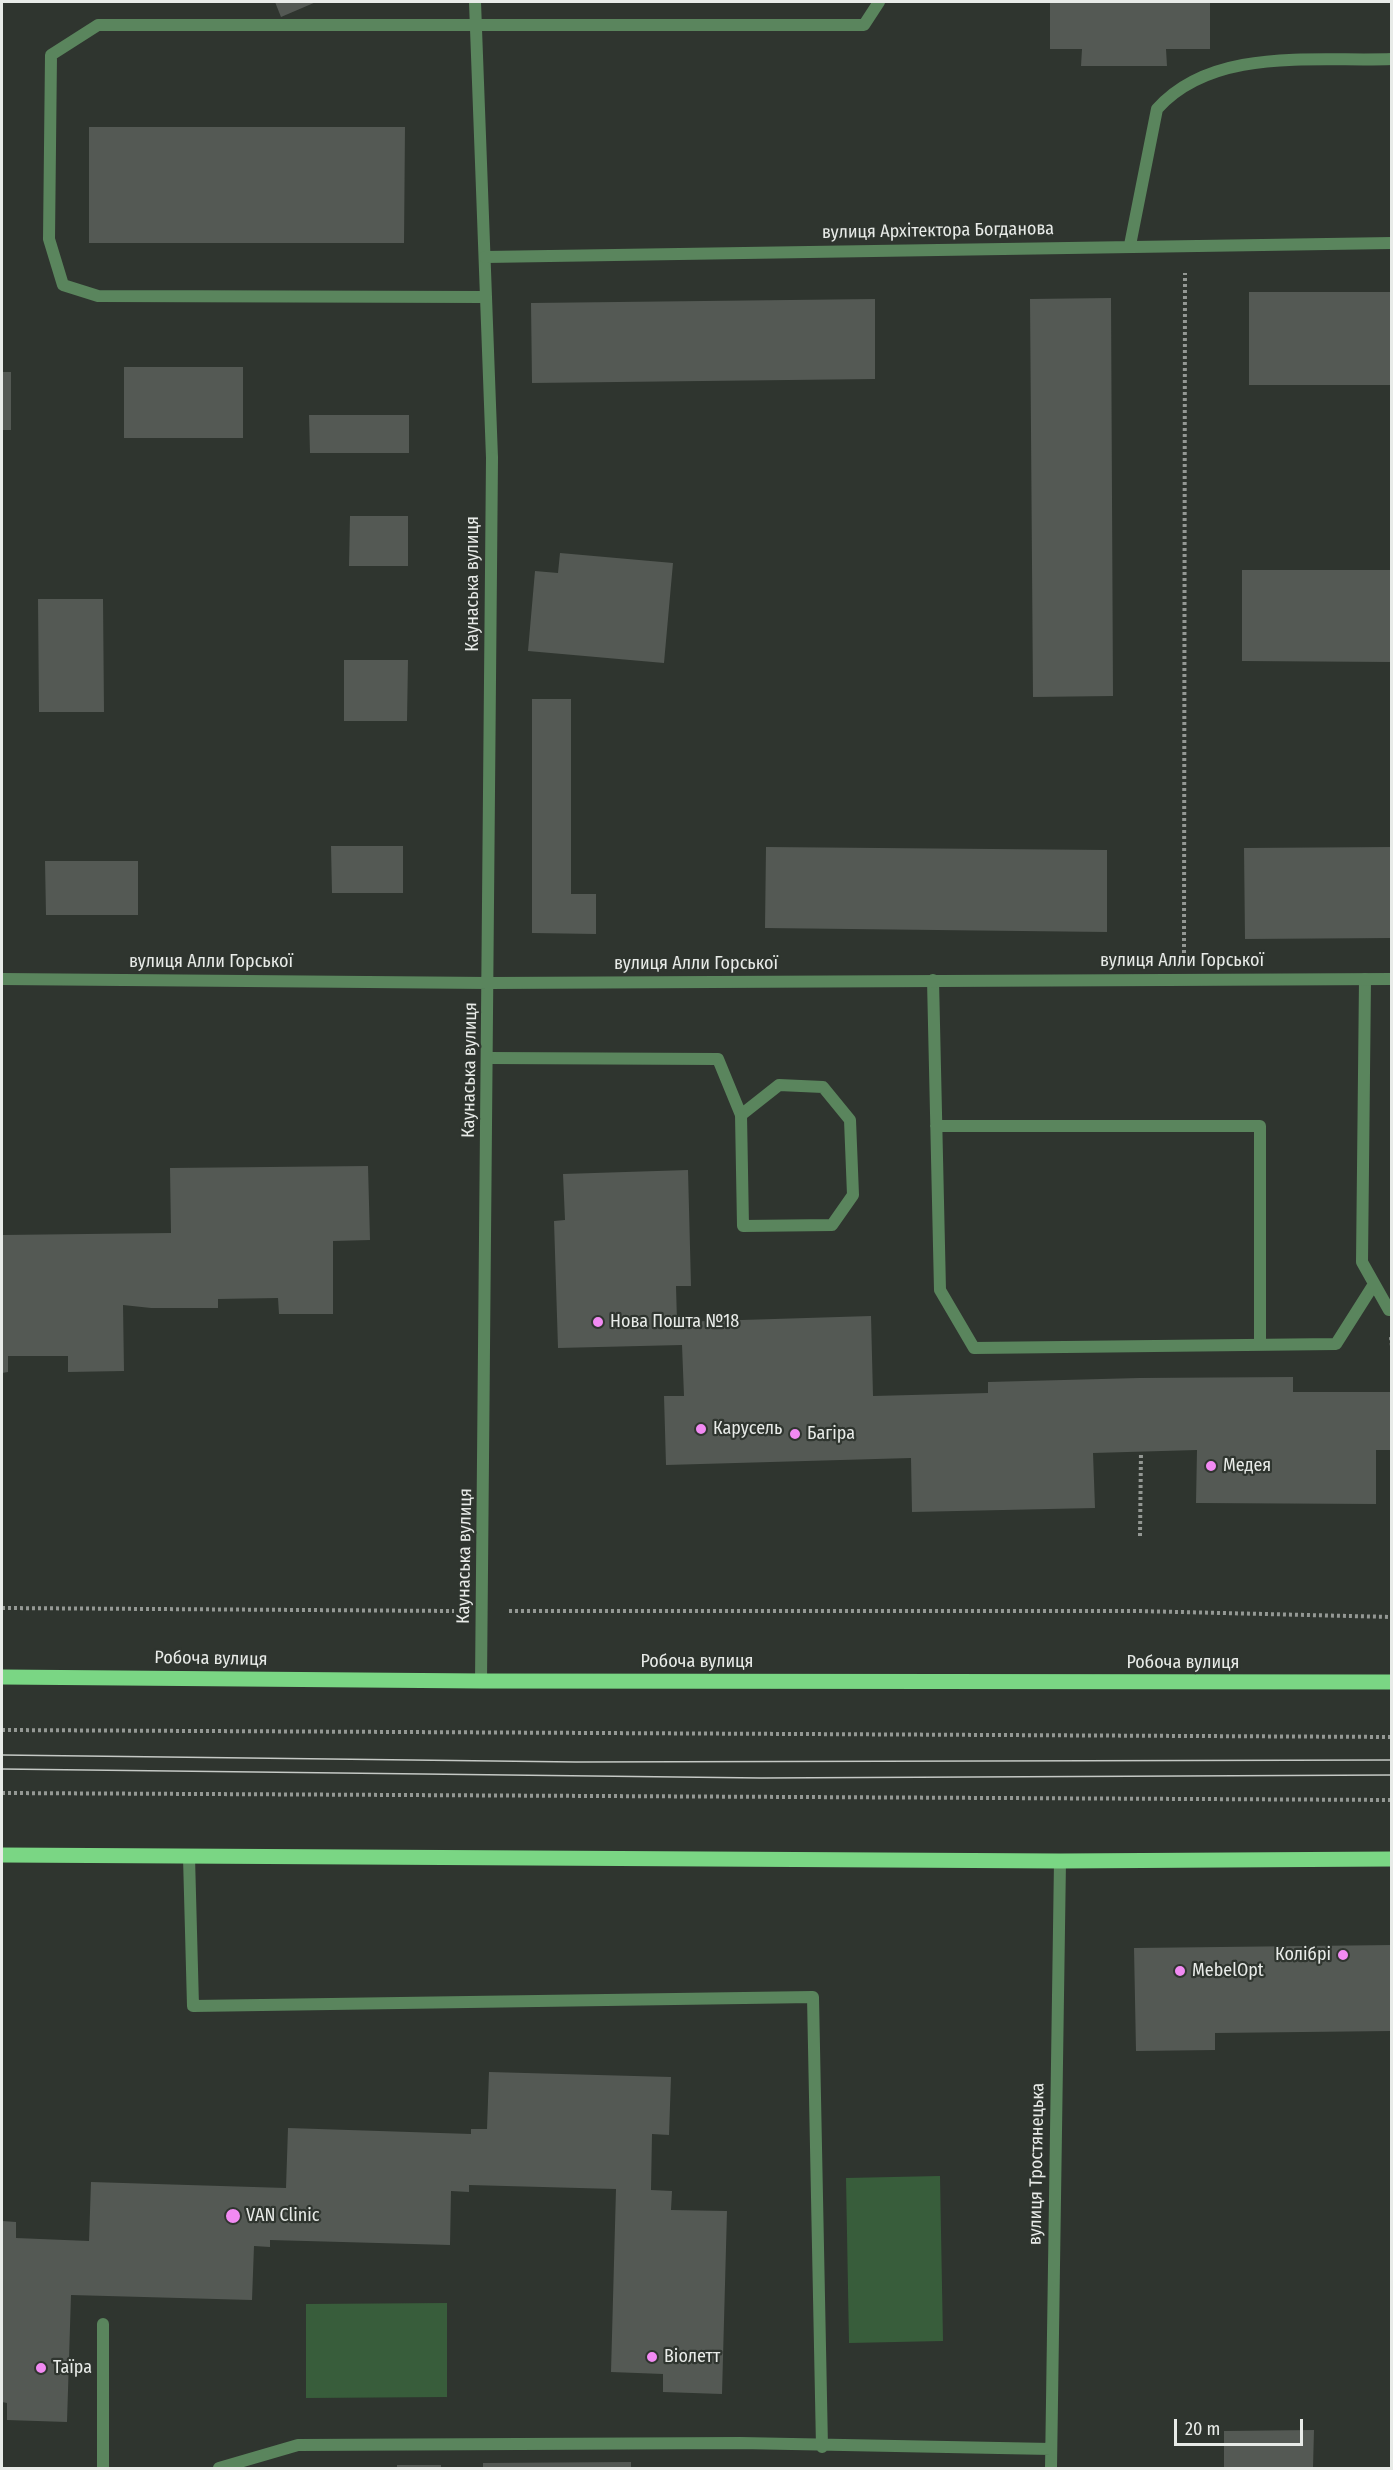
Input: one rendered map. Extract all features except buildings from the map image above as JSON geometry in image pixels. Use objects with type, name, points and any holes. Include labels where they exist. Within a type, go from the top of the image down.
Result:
[{"type":"main road","name":"Робоча вулиця","points":[[2,1677],[481,1681],[1392,1682]]},
{"type":"main road","points":[[2,1856],[1060,1861],[1392,1859]]},
{"type":"street","name":"Каунаська вулиця","points":[[475,2],[492,458],[481,1681]]},
{"type":"street","points":[[486,297],[98,296],[63,285],[49,239],[51,55],[98,25],[864,25],[879,2]]},
{"type":"street","points":[[1130,245],[1158,109],[1172,93],[1232,67],[1280,61],[1392,59]]},
{"type":"street","name":"вулиця Архітектора Богданова","points":[[485,257],[1130,245],[1392,243]]},
{"type":"street","name":"вулиця Алли Горської","points":[[2,979],[489,983],[1392,979]]},
{"type":"street","points":[[1365,979],[1362,1262],[1389,1310],[1392,1310]]},
{"type":"street","points":[[933,980],[940,1290],[974,1348],[1336,1344],[1374,1284]]},
{"type":"street","points":[[488,1058],[718,1059],[741,1115],[743,1226],[832,1225],[853,1195],[850,1120],[823,1087],[779,1085],[741,1115]]},
{"type":"street","points":[[936,1126],[1260,1126],[1260,1345]]},
{"type":"street","points":[[189,1857],[193,2006],[813,1997],[822,2447]]},
{"type":"street","name":"вулиця Тростянецька","points":[[1052,2469],[1060,1861]]},
{"type":"street","points":[[103,2469],[104,2324]]},
{"type":"street","points":[[219,2469],[298,2445],[740,2443],[822,2447],[1051,2449]]},
{"type":"path","points":[[1184,979],[1185,246]]},
{"type":"path","points":[[1140,1536],[1141,1452]]},
{"type":"path","points":[[2,1608],[1137,1611],[1392,1617]]},
{"type":"path","points":[[2,1730],[1392,1737]]},
{"type":"path","points":[[2,1793],[1392,1800]]},
{"type":"green space","points":[[940,2176],[943,2341],[849,2343],[846,2178]]},
{"type":"green space","points":[[447,2303],[447,2397],[306,2398],[306,2304]]},
{"type":"tram line","points":[[2,1755],[576,1762],[1392,1760]]},
{"type":"tram line","points":[[2,1769],[761,1778],[1392,1775]]},
{"type":"place","name":"Нова Пошта №18","points":[[598,1322]]},
{"type":"place","name":"Карусель","points":[[701,1429]]},
{"type":"place","name":"Багіра","points":[[795,1434]]},
{"type":"place","name":"Медея","points":[[1211,1466]]},
{"type":"place","name":"Колібрі","points":[[1343,1955]]},
{"type":"place","name":"MebelOpt","points":[[1180,1971]]},
{"type":"place","name":"VAN Clinic","points":[[233,2216]]},
{"type":"place","name":"Віолетт","points":[[652,2357]]},
{"type":"place","name":"Таїра","points":[[41,2368]]}]
